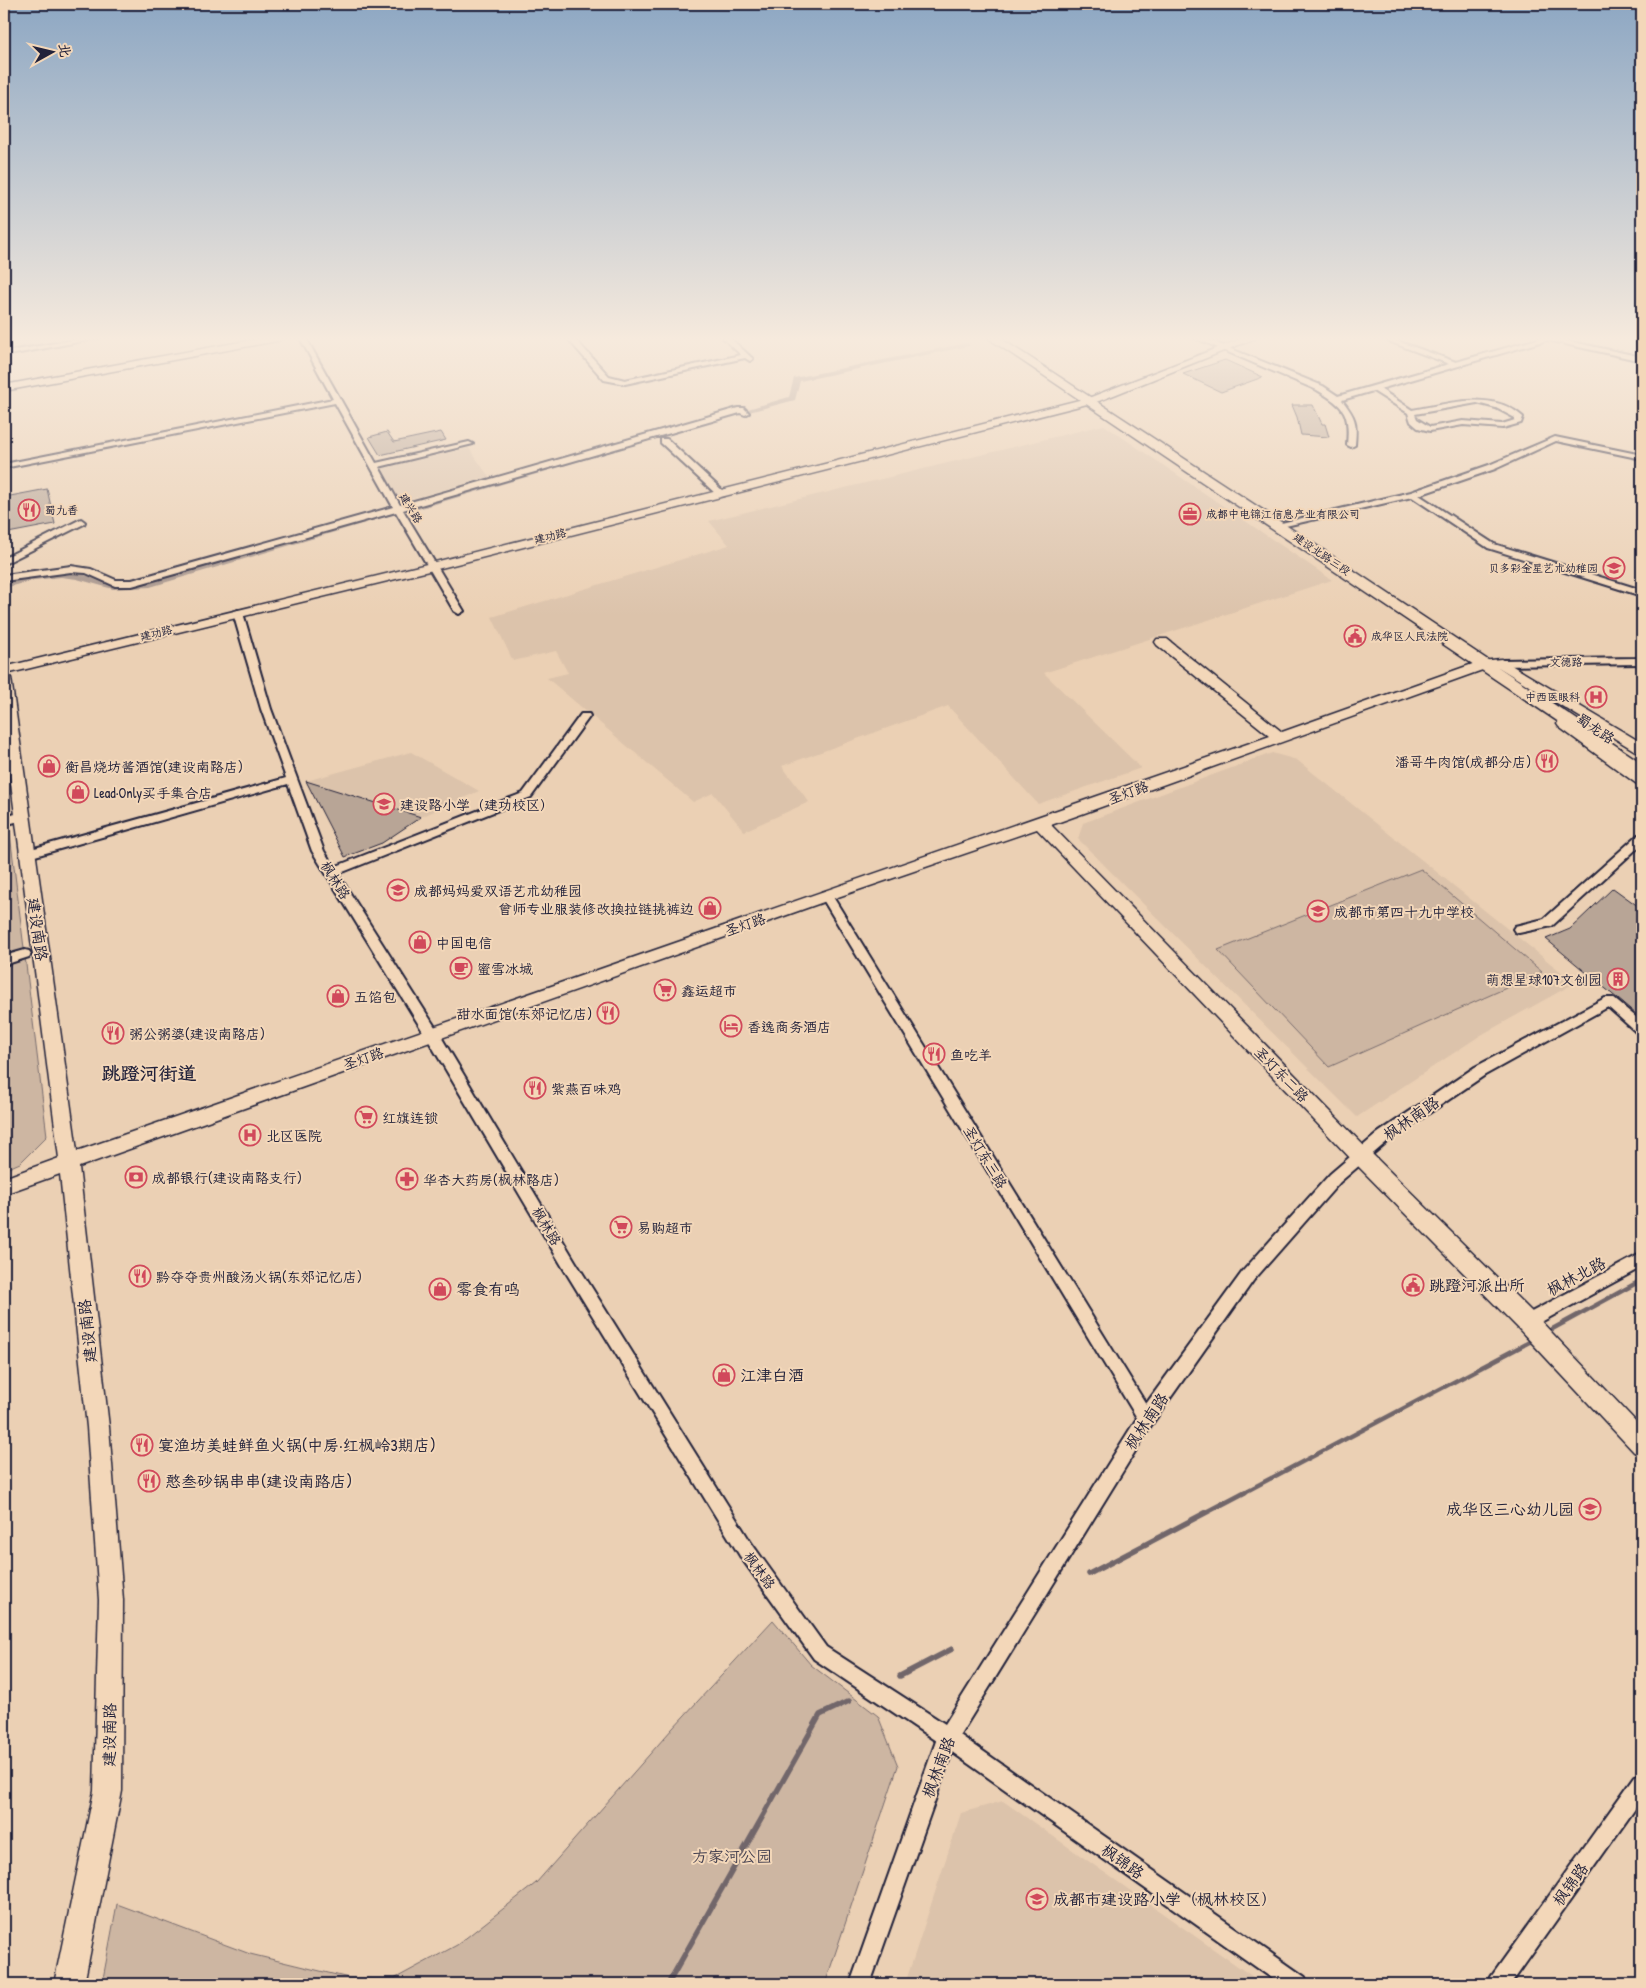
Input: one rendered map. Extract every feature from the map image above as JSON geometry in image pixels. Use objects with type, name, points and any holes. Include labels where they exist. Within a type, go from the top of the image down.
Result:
[{"type":"main road","name":"建设北路三段","points":[[1138,431],[1494,664]]},
{"type":"main road","name":"蜀龙路","points":[[1494,664],[1642,759]]},
{"type":"main road","points":[[1494,664],[1642,770]]},
{"type":"street","points":[[4,466],[182,431]]},
{"type":"street","name":"建兴路","points":[[354,431],[458,611]]},
{"type":"street","points":[[4,578],[70,569],[88,571],[115,583],[132,583],[668,431]]},
{"type":"street","name":"建功路","points":[[4,670],[433,566],[968,431]]},
{"type":"street","points":[[1351,445],[1353,431]]},
{"type":"street","points":[[1282,524],[1412,494],[1492,467],[1555,439],[1642,458]]},
{"type":"street","points":[[664,441],[720,493]]},
{"type":"street","points":[[374,466],[469,444]]},
{"type":"street","points":[[1412,494],[1491,546],[1642,592]]},
{"type":"street","points":[[4,562],[81,522]]},
{"type":"street","name":"枫林路","points":[[238,613],[266,709],[318,851],[432,1034],[570,1266],[746,1550],[820,1653],[898,1703],[947,1738]]},
{"type":"street","points":[[1162,642],[1280,737]]},
{"type":"street","name":"文德路","points":[[1494,664],[1642,660]]},
{"type":"street","name":"圣灯路","points":[[4,1186],[826,895],[1040,823],[1280,737],[1494,664]]},
{"type":"street","name":"建设北路三段","points":[[1494,664],[1642,748]]},
{"type":"street","name":"建设北路三段","points":[[1494,664],[1606,756],[1642,781]]},
{"type":"street","name":"建设南路","points":[[4,678],[14,819],[28,854],[69,1162],[98,1427],[111,1600],[108,1792],[69,1984]]},
{"type":"street","points":[[331,873],[527,795],[585,716]]},
{"type":"street","points":[[28,854],[291,780]]},
{"type":"street","name":"圣灯东二路","points":[[1040,823],[1361,1156],[1527,1322],[1642,1444]]},
{"type":"street","points":[[1519,929],[1548,923],[1642,838]]},
{"type":"street","name":"圣灯东三路","points":[[826,895],[1146,1418]]},
{"type":"street","points":[[4,961],[24,954]]},
{"type":"street","name":"枫林南路","points":[[860,1984],[947,1738],[1146,1418],[1248,1276],[1335,1178],[1383,1137],[1480,1071],[1609,1001],[1642,1029]]},
{"type":"street","name":"枫林北路","points":[[1527,1322],[1642,1260]]},
{"type":"street","name":"枫锦路","points":[[947,1738],[1298,1984]]},
{"type":"street","name":"枫锦路","points":[[1498,1984],[1642,1783]]},
{"type":"shaded area","points":[[1080,431],[1112,431],[1332,580],[1044,673],[1141,768],[1038,804],[948,706],[782,766],[809,802],[744,831],[713,793],[693,802],[547,678],[568,673],[556,651],[513,661],[492,617],[729,545],[709,521]]},
{"type":"shaded area","points":[[469,448],[489,477],[400,502],[382,468]]},
{"type":"shaded area","name":"建设路小学（建功校区）","points":[[411,752],[479,791],[421,817],[382,843],[345,857],[306,781]]},
{"type":"shaded area","name":"成都市第四十九中学校","points":[[1272,753],[1297,760],[1575,983],[1481,1035],[1357,1117],[1078,839],[1083,823]]},
{"type":"shaded area","name":"成都市建设路小学（枫林校区）","points":[[1003,1801],[1263,1984],[905,1984],[961,1813]]},
{"type":"green space","points":[[4,785],[47,1136],[20,1163],[4,1170]]},
{"type":"green space","points":[[1421,869],[1542,972],[1329,1067],[1218,950]]},
{"type":"green space","name":"方家河公园","points":[[773,1620],[811,1665],[878,1716],[898,1766],[825,1984],[102,1984],[117,1904],[250,1954],[349,1978],[394,1979],[457,1945],[536,1883],[672,1729]]},
{"type":"building","points":[[1300,431],[1327,431],[1329,437],[1301,435]]},
{"type":"building","points":[[387,432],[394,442],[441,432],[446,440],[380,455],[369,437]]},
{"type":"building","name":"蜀九香","points":[[47,489],[55,524],[8,533],[5,497]]},
{"type":"building","name":"建设路小学（建功校区）","points":[[306,781],[421,817],[382,843],[345,857]]},
{"type":"building","name":"萌想星球107文创园","points":[[1613,888],[1642,909],[1642,1019],[1546,939],[1570,929]]},
{"type":"waterway","points":[[412,508],[677,431]]},
{"type":"waterway","points":[[4,585],[34,577],[61,574],[78,576],[113,586],[150,584],[388,515]]},
{"type":"waterway","points":[[1545,1333],[1642,1280]]},
{"type":"waterway","points":[[1243,1493],[1535,1339]]},
{"type":"waterway","points":[[1089,1574],[1245,1492]]},
{"type":"waterway","points":[[900,1676],[952,1649]]},
{"type":"waterway","points":[[668,1984],[820,1715],[849,1701]]},
{"type":"place","name":"蜀九香","points":[[29,510]]},
{"type":"place","name":"成都中电锦江信息产业有限公司","points":[[1190,514]]},
{"type":"place","name":"贝多彩金星艺术幼稚园","points":[[1614,568]]},
{"type":"place","name":"成华区人民法院","points":[[1355,636]]},
{"type":"place","name":"中西医眼科","points":[[1596,697]]},
{"type":"place","name":"潘哥牛肉馆(成都分店)","points":[[1547,761]]},
{"type":"place","name":"衡昌烧坊酱酒馆(建设南路店)","points":[[49,766]]},
{"type":"place","name":"Lead·Only买手集合店","points":[[78,792]]},
{"type":"place","name":"建设路小学（建功校区）","points":[[384,804]]},
{"type":"place","name":"成都妈妈爱双语艺术幼稚园","points":[[398,890]]},
{"type":"place","name":"曾师专业服装修改换拉链挑裤边","points":[[710,908]]},
{"type":"place","name":"成都市第四十九中学校","points":[[1318,911]]},
{"type":"place","name":"中国电信","points":[[420,942]]},
{"type":"place","name":"蜜雪冰城","points":[[461,968]]},
{"type":"place","name":"萌想星球107文创园","points":[[1618,979]]},
{"type":"place","name":"鑫运超市","points":[[665,990]]},
{"type":"place","name":"五馅包","points":[[338,996]]},
{"type":"place","name":"甜水面馆(东郊记忆店)","points":[[608,1013]]},
{"type":"place","name":"香逸商务酒店","points":[[731,1026]]},
{"type":"place","name":"粥公粥婆(建设南路店)","points":[[113,1033]]},
{"type":"place","name":"鱼吃羊","points":[[934,1054]]},
{"type":"place","name":"紫燕百味鸡","points":[[535,1088]]},
{"type":"place","name":"红旗连锁","points":[[366,1117]]},
{"type":"place","name":"北区医院","points":[[250,1135]]},
{"type":"place","name":"成都银行(建设南路支行)","points":[[136,1177]]},
{"type":"place","name":"华杏大药房(枫林路店)","points":[[407,1179]]},
{"type":"place","name":"易购超市","points":[[621,1227]]},
{"type":"place","name":"黔夺夺贵州酸汤火锅(东郊记忆店)","points":[[140,1276]]},
{"type":"place","name":"跳蹬河派出所","points":[[1413,1285]]},
{"type":"place","name":"零食有鸣","points":[[440,1289]]},
{"type":"place","name":"江津白酒","points":[[724,1375]]},
{"type":"place","name":"宴渔坊美蛙鲜鱼火锅(中房·红枫岭3期店)","points":[[142,1445]]},
{"type":"place","name":"憨叁砂锅串串(建设南路店)","points":[[149,1481]]},
{"type":"place","name":"成华区三心幼儿园","points":[[1590,1509]]},
{"type":"place","name":"成都市建设路小学（枫林校区）","points":[[1037,1899]]},
{"type":"district","name":"跳蹬河街道","points":[[149,1073]]}]
